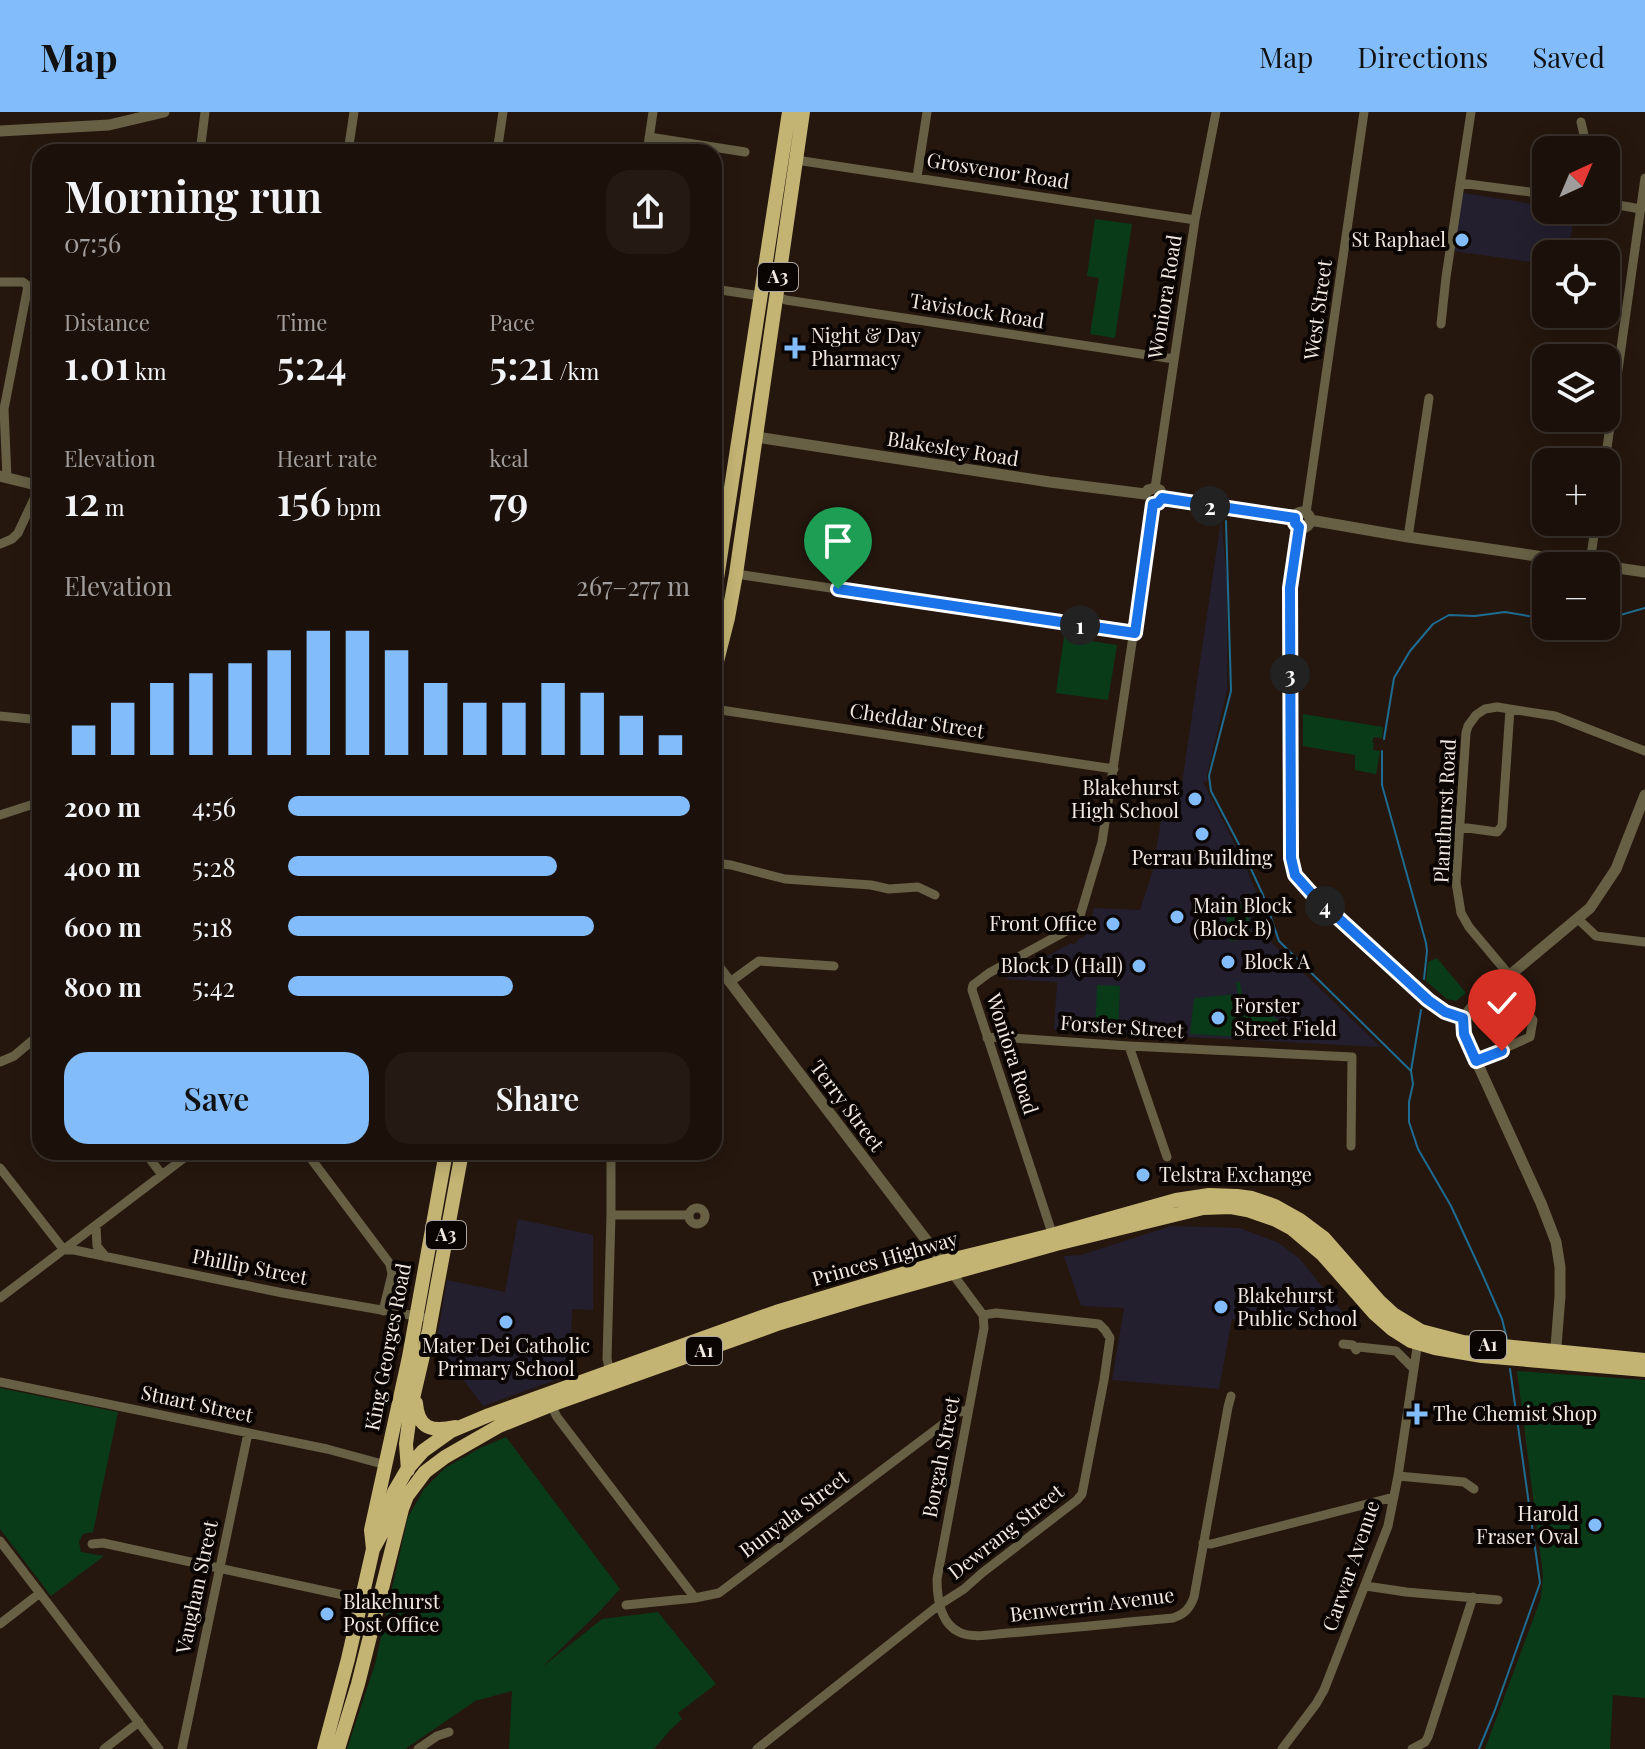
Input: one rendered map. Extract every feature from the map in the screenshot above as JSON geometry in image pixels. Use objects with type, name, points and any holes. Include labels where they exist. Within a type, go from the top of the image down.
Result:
[{"type":"highway","name":"A3","points":[[722,642],[736,574],[756,437],[789,112]]},
{"type":"highway","name":"A3","points":[[722,546],[738,434],[796,160],[803,112]]},
{"type":"highway","points":[[732,482],[741,471],[745,447],[756,437],[751,433],[744,408]]},
{"type":"highway","name":"King Georges Road","points":[[407,1496],[406,1444],[445,1160]]},
{"type":"highway","name":"King Georges Road","points":[[373,1549],[371,1530],[409,1357],[423,1318],[460,1160]]},
{"type":"highway","name":"Princes Highway","points":[[324,1749],[373,1549],[383,1531],[394,1492],[408,1468],[439,1439],[465,1424],[947,1268],[1054,1239],[1193,1209],[1231,1207],[1260,1213],[1306,1239],[1375,1314],[1398,1333],[1482,1356],[1645,1360]]},
{"type":"highway","name":"Princes Highway","points":[[1555,1357],[1645,1370]]},
{"type":"highway","name":"Princes Highway","points":[[338,1749],[407,1496],[425,1472],[492,1429],[612,1377]]},
{"type":"highway","points":[[415,1391],[417,1415],[430,1428],[465,1424]]},
{"type":"highway","points":[[386,1465],[425,1472]]},
{"type":"street","points":[[0,131],[109,125],[164,112]]},
{"type":"street","points":[[201,144],[205,112]]},
{"type":"street","points":[[349,144],[354,112]]},
{"type":"street","points":[[498,144],[503,112]]},
{"type":"street","points":[[648,144],[653,112]]},
{"type":"street","points":[[917,177],[927,112]]},
{"type":"street","name":"Woniora Road","points":[[1054,1239],[972,995],[973,985],[1068,930],[1078,920],[1102,842],[1195,220],[1216,112]]},
{"type":"street","name":"West Street","points":[[1364,112],[1290,588],[1291,858],[1295,875],[1312,894],[1428,1000],[1445,1012],[1478,1019]]},
{"type":"street","points":[[1441,324],[1471,112]]},
{"type":"street","points":[[1581,122],[1584,136]]},
{"type":"street","points":[[649,137],[694,144]]},
{"type":"street","points":[[722,148],[745,152]]},
{"type":"street","name":"Grosvenor Road","points":[[796,160],[1195,220]]},
{"type":"street","points":[[1607,448],[1645,178]]},
{"type":"street","points":[[1460,183],[1532,192]]},
{"type":"street","points":[[1620,205],[1641,209]]},
{"type":"street","points":[[0,282],[23,282],[28,286],[4,409],[4,477],[32,484]]},
{"type":"street","name":"Tavistock Road","points":[[722,290],[1174,359]]},
{"type":"street","points":[[1408,537],[1429,398]]},
{"type":"street","name":"Blakesley Road","points":[[756,437],[1532,554]]},
{"type":"street","points":[[0,544],[18,533],[32,503]]},
{"type":"street","name":"Blakesley Road","points":[[1620,567],[1645,572]]},
{"type":"street","points":[[736,574],[1135,633]]},
{"type":"street","name":"Planthurst Road","points":[[1510,976],[1461,913],[1456,882],[1468,726],[1485,709],[1497,707],[1555,716],[1645,751]]},
{"type":"street","points":[[1460,827],[1497,832],[1502,826],[1510,709]]},
{"type":"street","name":"Cheddar Street","points":[[722,710],[1114,769]]},
{"type":"street","points":[[0,716],[32,720]]},
{"type":"street","points":[[1555,1357],[1560,1296],[1556,1242],[1464,1034],[1466,1015],[1590,908],[1616,869],[1645,795]]},
{"type":"street","points":[[0,815],[32,805]]},
{"type":"street","points":[[722,864],[785,879],[889,889],[918,887],[935,895]]},
{"type":"street","points":[[1578,919],[1596,936],[1645,942]]},
{"type":"street","points":[[730,982],[759,961],[834,966]]},
{"type":"street","name":"Terry Street","points":[[722,972],[947,1268]]},
{"type":"street","points":[[1498,985],[1514,1004],[1514,1010],[1501,1023]]},
{"type":"street","points":[[1476,1061],[1530,1037],[1533,1020],[1517,1000],[1508,998]]},
{"type":"street","name":"Forster Street","points":[[987,1038],[1352,1057],[1351,1146]]},
{"type":"street","points":[[0,1062],[14,1056],[32,1041]]},
{"type":"street","points":[[1129,1046],[1167,1157]]},
{"type":"street","points":[[151,1160],[162,1175]]},
{"type":"street","points":[[0,1298],[182,1160]]},
{"type":"street","points":[[312,1160],[390,1264],[392,1274],[383,1311]]},
{"type":"street","points":[[611,1160],[607,1359],[612,1377]]},
{"type":"street","points":[[0,1168],[64,1250]]},
{"type":"street","points":[[611,1215],[689,1215]]},
{"type":"street","points":[[96,1225],[97,1246],[106,1257]]},
{"type":"street","name":"Phillip Street","points":[[64,1250],[423,1318]]},
{"type":"street","points":[[947,1268],[983,1315]]},
{"type":"street","name":"Dewrang Street","points":[[757,1749],[1082,1494],[1110,1338],[1099,1324],[996,1313],[983,1315]]},
{"type":"street","name":"Borgah Street","points":[[939,1605],[937,1579],[984,1328],[983,1315]]},
{"type":"street","name":"Carwar Avenue","points":[[1282,1749],[1321,1697],[1386,1531],[1398,1476],[1419,1337]]},
{"type":"street","points":[[1343,1344],[1353,1345],[1356,1350],[1359,1347],[1396,1351],[1413,1368]]},
{"type":"street","name":"Stuart Street","points":[[0,1382],[327,1449],[386,1465]]},
{"type":"street","name":"Benwerrin Avenue","points":[[939,1605],[952,1627],[973,1635],[1173,1618],[1184,1613],[1192,1602],[1231,1396]]},
{"type":"street","points":[[551,1405],[695,1598]]},
{"type":"street","name":"Bunyala Street","points":[[626,1605],[719,1593],[959,1412],[968,1410]]},
{"type":"street","name":"Vaughan Street","points":[[182,1749],[248,1433]]},
{"type":"street","points":[[1398,1476],[1464,1482],[1474,1489]]},
{"type":"street","points":[[1203,1543],[1211,1544],[1394,1497]]},
{"type":"street","points":[[0,1541],[159,1749]]},
{"type":"street","points":[[92,1544],[103,1543],[362,1599]]},
{"type":"street","points":[[1366,1586],[1498,1600]]},
{"type":"street","points":[[0,1624],[40,1593]]},
{"type":"street","points":[[1412,1749],[1428,1737],[1473,1597]]},
{"type":"street","points":[[104,1749],[139,1722]]},
{"type":"street","points":[[418,1749],[449,1732]]},
{"type":"shaded area","points":[[1463,193],[1532,204],[1532,224],[1573,224],[1570,240],[1532,240],[1532,262],[1453,251]]},
{"type":"shaded area","name":"Blakehurst High School","points":[[1221,520],[1227,579],[1227,690],[1207,783],[1203,782],[1244,862],[1257,894],[1269,940],[1381,1047],[1054,1030],[1057,982],[1005,979],[1085,936],[1094,908],[1140,910],[1157,858],[1162,815],[1177,817]]},
{"type":"shaded area","name":"Mater Dei Catholic Primary School","points":[[518,1219],[593,1235],[593,1310],[572,1309],[570,1375],[483,1406],[436,1344],[447,1280],[505,1292]]},
{"type":"shaded area","name":"Blakehurst Public School","points":[[1171,1226],[1240,1228],[1279,1243],[1300,1259],[1341,1310],[1351,1329],[1232,1319],[1219,1389],[1112,1380],[1124,1308],[1081,1306],[1064,1256],[1081,1255]]},
{"type":"green space","points":[[1095,219],[1132,224],[1115,338],[1090,334],[1099,278],[1087,276]]},
{"type":"green space","points":[[1064,637],[1117,645],[1108,700],[1056,693]]},
{"type":"green space","points":[[1303,714],[1383,727],[1382,738],[1374,737],[1372,742],[1373,750],[1380,751],[1376,774],[1355,770],[1355,755],[1303,746]]},
{"type":"green space","points":[[1247,904],[1251,939],[1230,941],[1225,907]]},
{"type":"green space","points":[[1437,958],[1466,993],[1456,1001],[1447,999],[1426,981],[1428,962]]},
{"type":"green space","points":[[1236,982],[1240,982],[1242,994],[1278,1020],[1276,1039],[1190,1034],[1194,998],[1238,994]]},
{"type":"green space","points":[[1097,985],[1120,986],[1118,1033],[1095,1032]]},
{"type":"green space","points":[[1517,1371],[1645,1380],[1645,1698],[1613,1695],[1610,1749],[1485,1749],[1541,1598],[1543,1575]]},
{"type":"green space","points":[[0,1388],[118,1412],[93,1532],[83,1534],[79,1542],[81,1552],[104,1556],[51,1596],[0,1529]]},
{"type":"green space","points":[[506,1437],[620,1589],[541,1668],[602,1619],[658,1612],[716,1684],[678,1713],[682,1719],[654,1749],[509,1749],[512,1691],[475,1701],[405,1749],[347,1749],[375,1664],[408,1517],[424,1489],[445,1468]]},
{"type":"waterway","points":[[1226,521],[1231,691],[1209,776],[1211,791],[1263,895],[1279,941],[1411,1071]]},
{"type":"waterway","points":[[1620,615],[1645,608]]},
{"type":"waterway","points":[[1384,739],[1394,678],[1410,651],[1433,624],[1449,615],[1505,612],[1532,617]]},
{"type":"waterway","points":[[1382,751],[1382,785],[1426,943],[1424,979]]},
{"type":"waterway","points":[[1421,1010],[1411,1071],[1413,1084],[1409,1122],[1418,1149],[1451,1206],[1481,1271],[1502,1319],[1507,1339]]},
{"type":"waterway","points":[[1479,1749],[1540,1583],[1510,1369]]},
{"type":"tunnel","points":[[1478,1019],[1501,1023]]},
{"type":"place","name":"St Raphael","points":[[1462,240]]},
{"type":"place","name":"Night & Day Pharmacy","points":[[795,348]]},
{"type":"place","name":"Blakehurst High School","points":[[1195,799]]},
{"type":"place","name":"Perrau Building","points":[[1202,834]]},
{"type":"place","name":"Main Block (Block B)","points":[[1177,917]]},
{"type":"place","name":"Front Office","points":[[1113,924]]},
{"type":"place","name":"Block A","points":[[1228,962]]},
{"type":"place","name":"Block D (Hall)","points":[[1139,966]]},
{"type":"place","name":"Forster Street Field","points":[[1218,1018]]},
{"type":"place","name":"Telstra Exchange","points":[[1143,1175]]},
{"type":"place","name":"Blakehurst Public School","points":[[1221,1307]]},
{"type":"place","name":"Mater Dei Catholic Primary School","points":[[506,1322]]},
{"type":"place","name":"The Chemist Shop","points":[[1417,1414]]},
{"type":"place","name":"Harold Fraser Oval","points":[[1595,1525]]},
{"type":"place","name":"Blakehurst Post Office","points":[[327,1614]]},
{"type":"route","points":[[838,589],[1135,633],[1153,504],[1162,498],[1295,518],[1299,527],[1290,588],[1291,858],[1295,875],[1300,883],[1428,1000],[1445,1012],[1463,1018],[1464,1034],[1476,1061],[1502,1051]]}]
